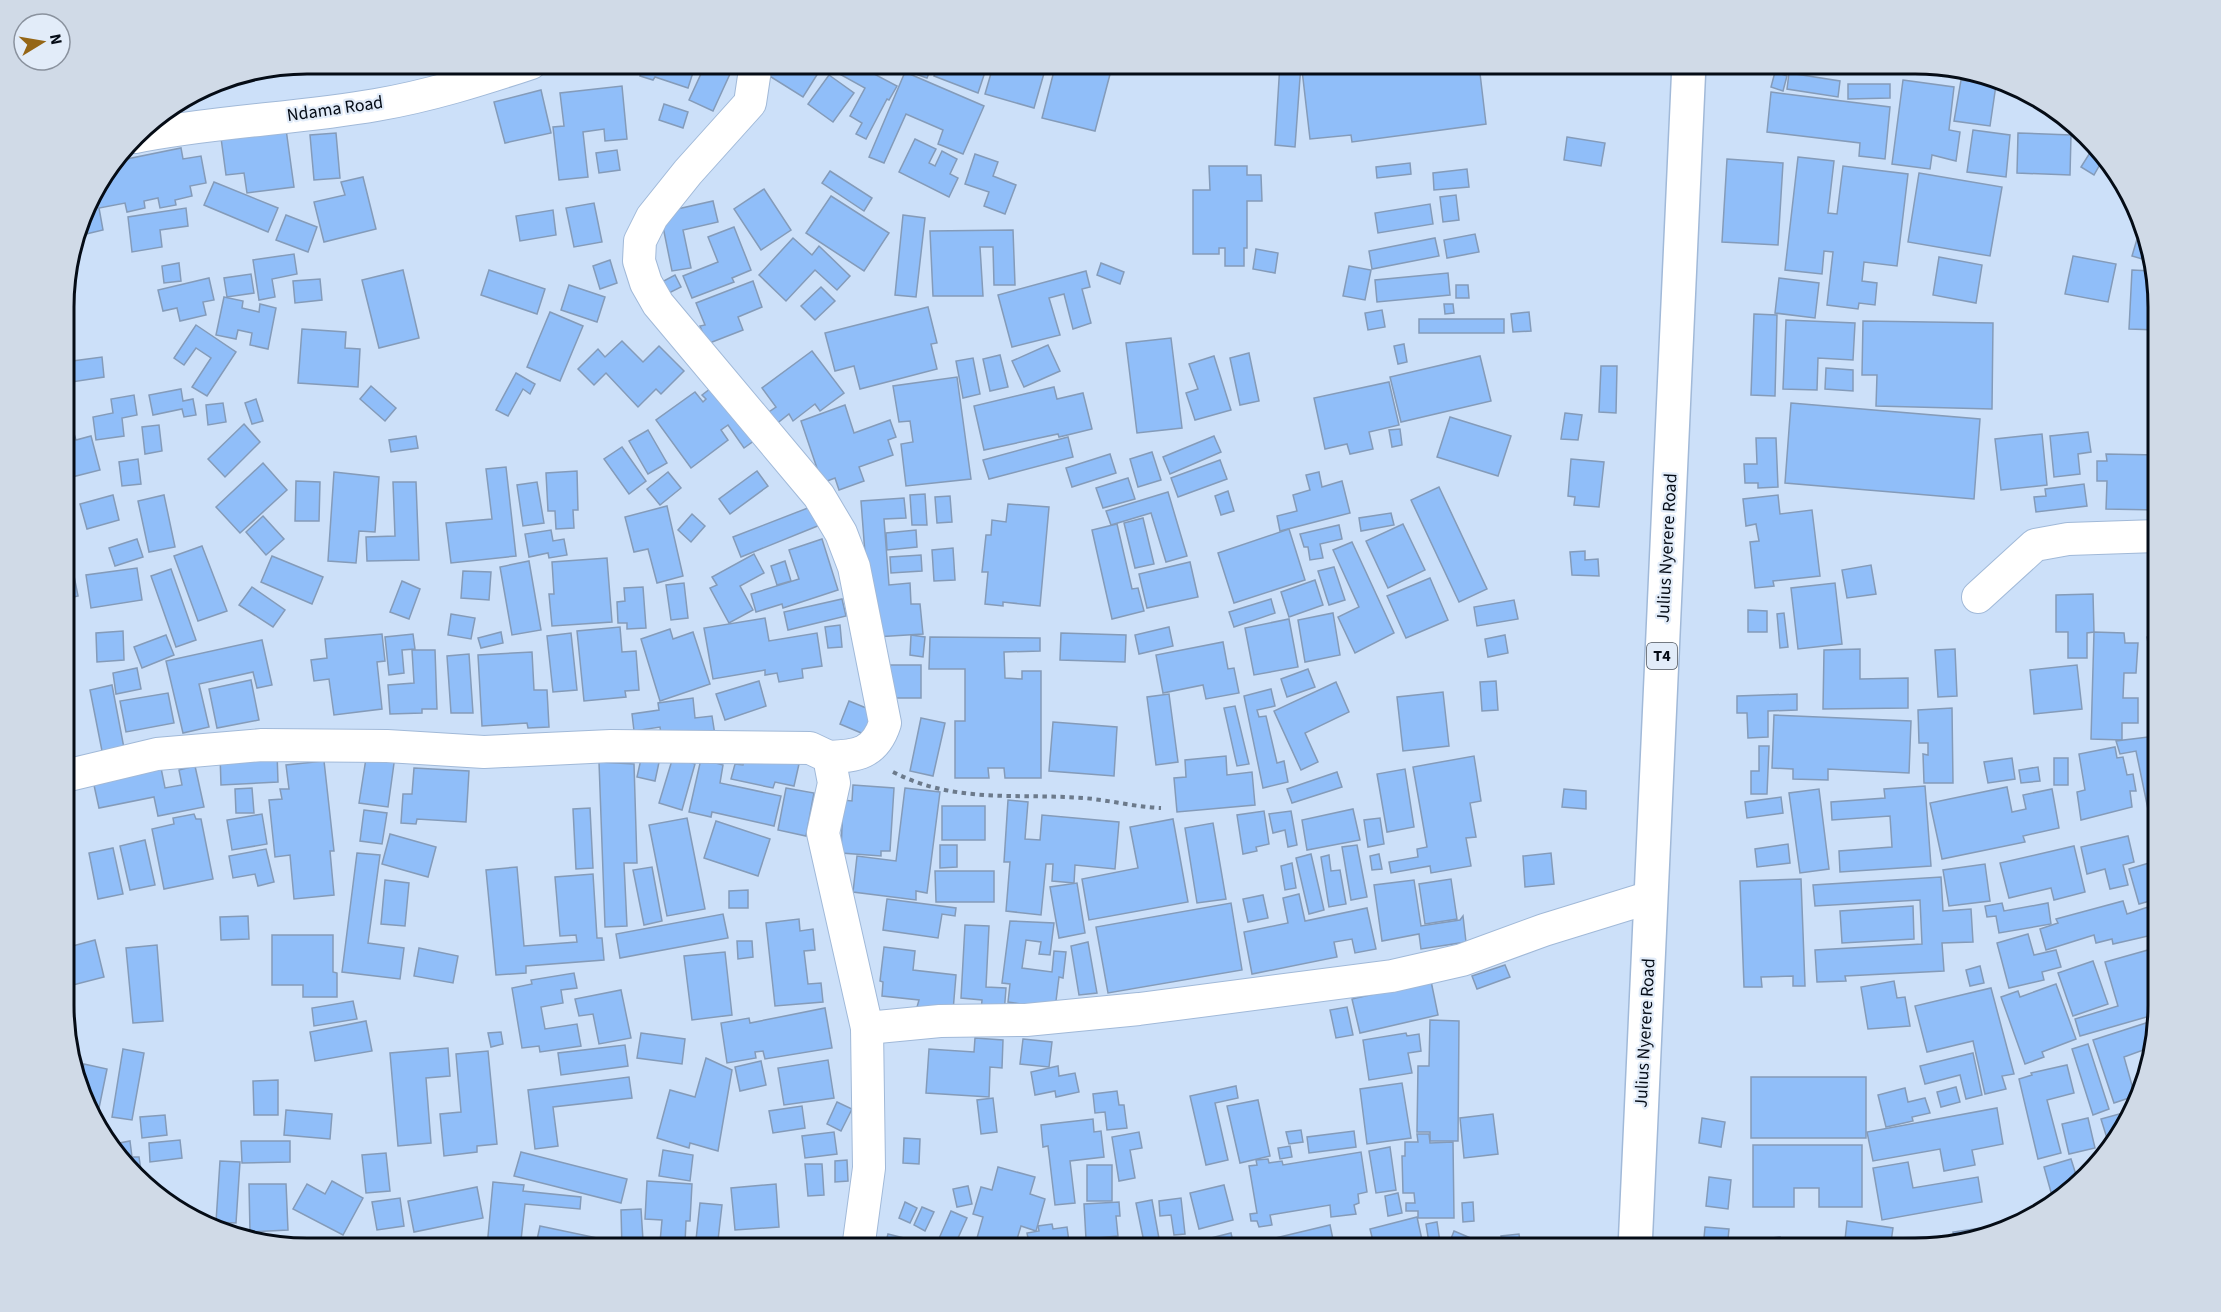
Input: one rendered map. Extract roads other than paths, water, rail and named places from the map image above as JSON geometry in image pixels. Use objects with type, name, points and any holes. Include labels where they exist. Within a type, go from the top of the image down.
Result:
[{"type":"highway","name":"Julius Nyerere Road","points":[[1636,1238],[1688,74]]},
{"type":"street","name":"Ndama Road","points":[[150,134],[180,128],[376,105],[467,84],[497,74]]},
{"type":"street","points":[[74,774],[157,754],[262,745],[387,746],[484,752],[610,746],[810,748],[829,757],[860,755],[881,736],[885,723],[854,567],[841,533],[819,496],[658,304],[646,283],[639,261],[640,241],[652,217],[688,171],[750,104],[754,74]]},
{"type":"street","points":[[1978,597],[2035,545],[2068,538],[2148,536]]},
{"type":"street","points":[[829,757],[834,783],[823,833],[867,1028],[869,1168],[859,1238]]},
{"type":"street","points":[[867,1028],[940,1021],[1026,1020],[1139,1009],[1392,976],[1462,960],[1544,930],[1651,897]]}]
